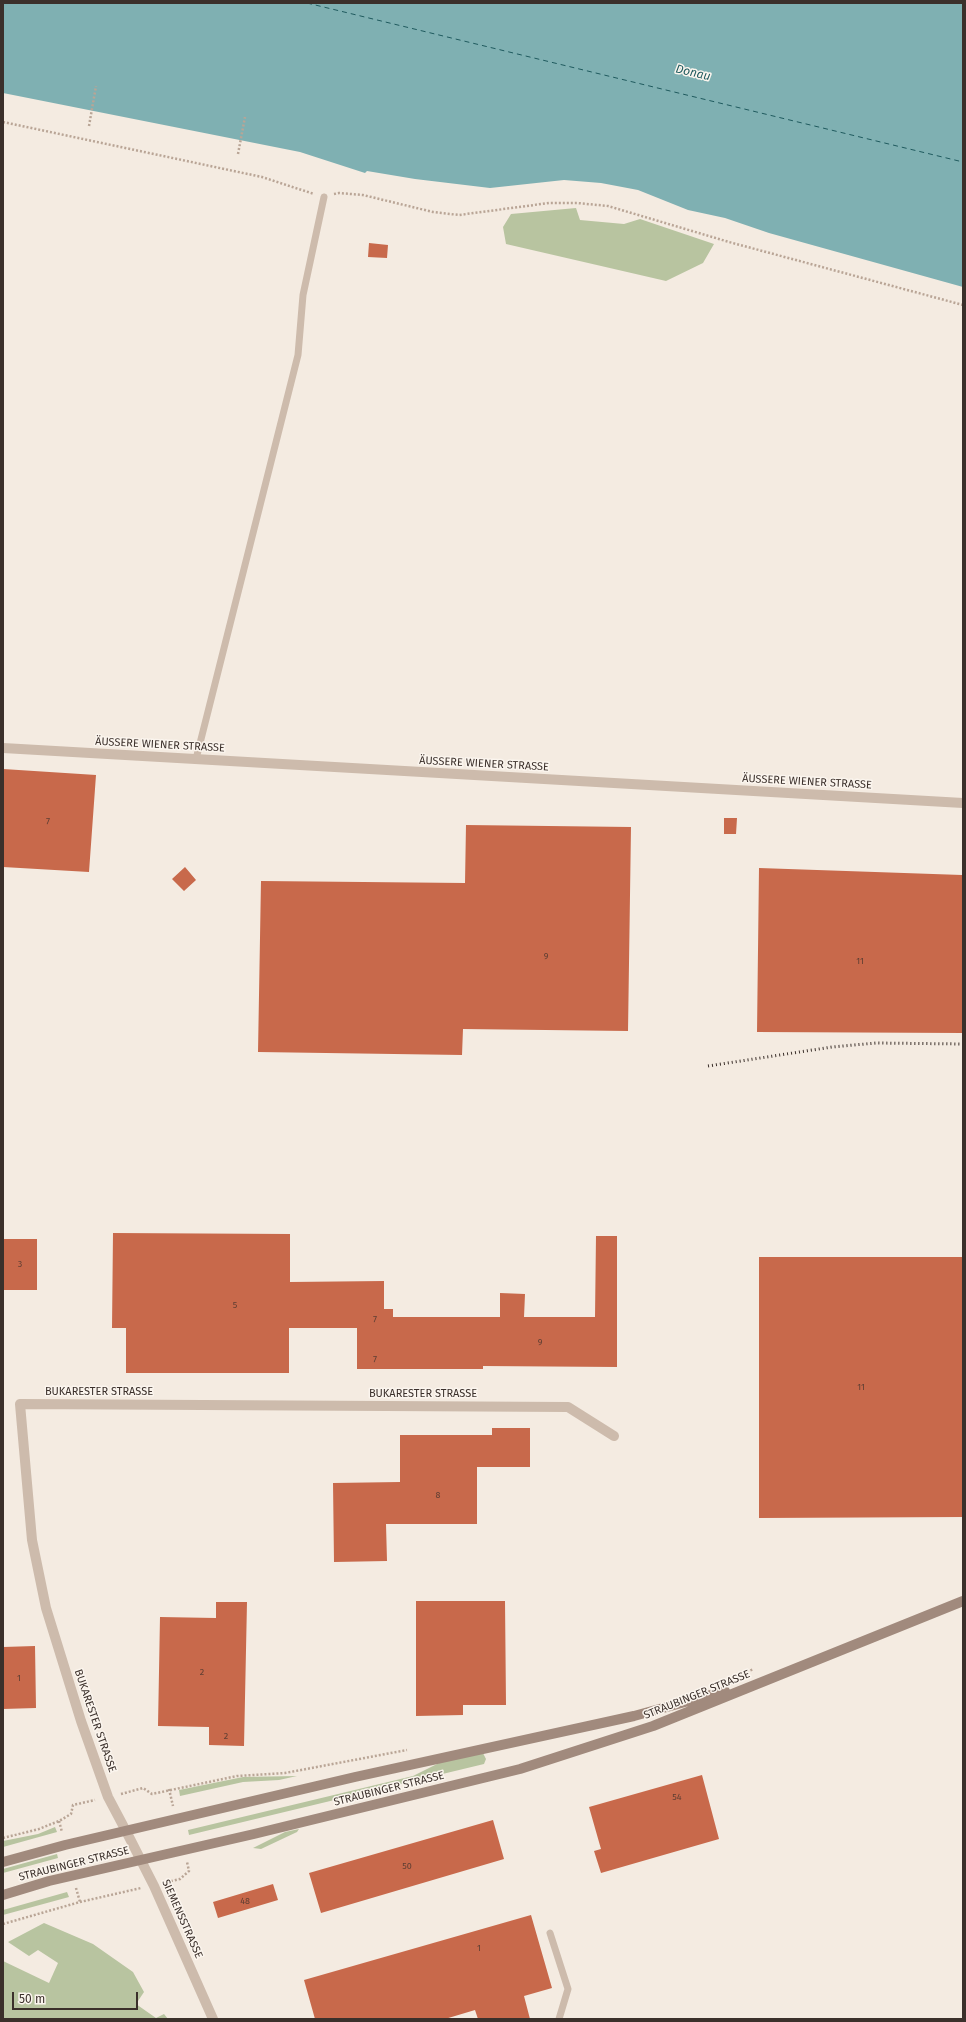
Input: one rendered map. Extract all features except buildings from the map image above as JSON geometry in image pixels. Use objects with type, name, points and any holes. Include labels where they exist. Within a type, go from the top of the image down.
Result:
[{"type":"main road","name":"STRAUBINGER STRASSE","points":[[3,1895],[49,1881],[520,1769],[653,1726],[963,1601]]},
{"type":"main road","name":"STRAUBINGER STRASSE","points":[[3,1862],[126,1831],[356,1777],[634,1716],[772,1678]]},
{"type":"street","name":"ÄUSSERE WIENER STRASSE","points":[[3,748],[963,803]]},
{"type":"street","name":"BUKARESTER STRASSE","points":[[126,1831],[108,1797],[80,1721],[46,1608],[32,1540],[20,1404],[568,1407],[614,1436]]},
{"type":"street","name":"SIEMENSSTRASSE","points":[[126,1831],[154,1886],[213,2019]]},
{"type":"lane","points":[[196,759],[298,355],[303,295],[324,197]]},
{"type":"lane","points":[[550,1933],[568,1990],[559,2019]]},
{"type":"path","points":[[89,126],[96,86]]},
{"type":"path","points":[[238,154],[245,117]]},
{"type":"path","points":[[3,122],[262,177],[324,197],[339,193],[363,195],[433,212],[459,215],[549,203],[577,203],[608,206],[729,242],[963,305]]},
{"type":"path","points":[[726,1680],[755,1669]]},
{"type":"path","points":[[3,1838],[45,1827],[71,1814],[73,1806],[143,1788],[152,1794],[237,1776],[285,1773],[408,1750]]},
{"type":"path","points":[[3,1924],[80,1902],[180,1880],[189,1871]]},
{"type":"green space","points":[[576,208],[580,220],[624,224],[640,219],[714,244],[703,263],[666,281],[506,244],[503,227],[511,214]]},
{"type":"green space","points":[[483,1753],[486,1759],[484,1764],[189,1835],[188,1830],[413,1776],[443,1761]]},
{"type":"green space","points":[[297,1776],[279,1780],[243,1782],[180,1796],[179,1790],[243,1777]]},
{"type":"green space","points":[[55,1827],[57,1832],[3,1847],[3,1841],[38,1834]]},
{"type":"green space","points":[[299,1829],[297,1832],[261,1849],[253,1848],[285,1832]]},
{"type":"green space","points":[[57,1854],[58,1858],[3,1873],[3,1869]]},
{"type":"green space","points":[[67,1892],[69,1897],[3,1915],[3,1910]]},
{"type":"green space","points":[[44,1923],[93,1944],[133,1972],[144,1992],[136,2004],[156,2018],[164,2014],[168,2019],[3,2019],[3,1961],[49,1983],[58,1963],[38,1950],[29,1956],[8,1942]]},
{"type":"water","name":"Donau","points":[[3,3],[963,3],[963,287],[769,233],[725,218],[688,210],[638,190],[601,183],[564,180],[490,188],[415,179],[367,171],[365,173],[300,152],[3,93]]},
{"type":"ferry route","points":[[307,3],[963,162]]},
{"type":"railway","points":[[708,1066],[832,1047],[876,1043],[963,1044]]}]
